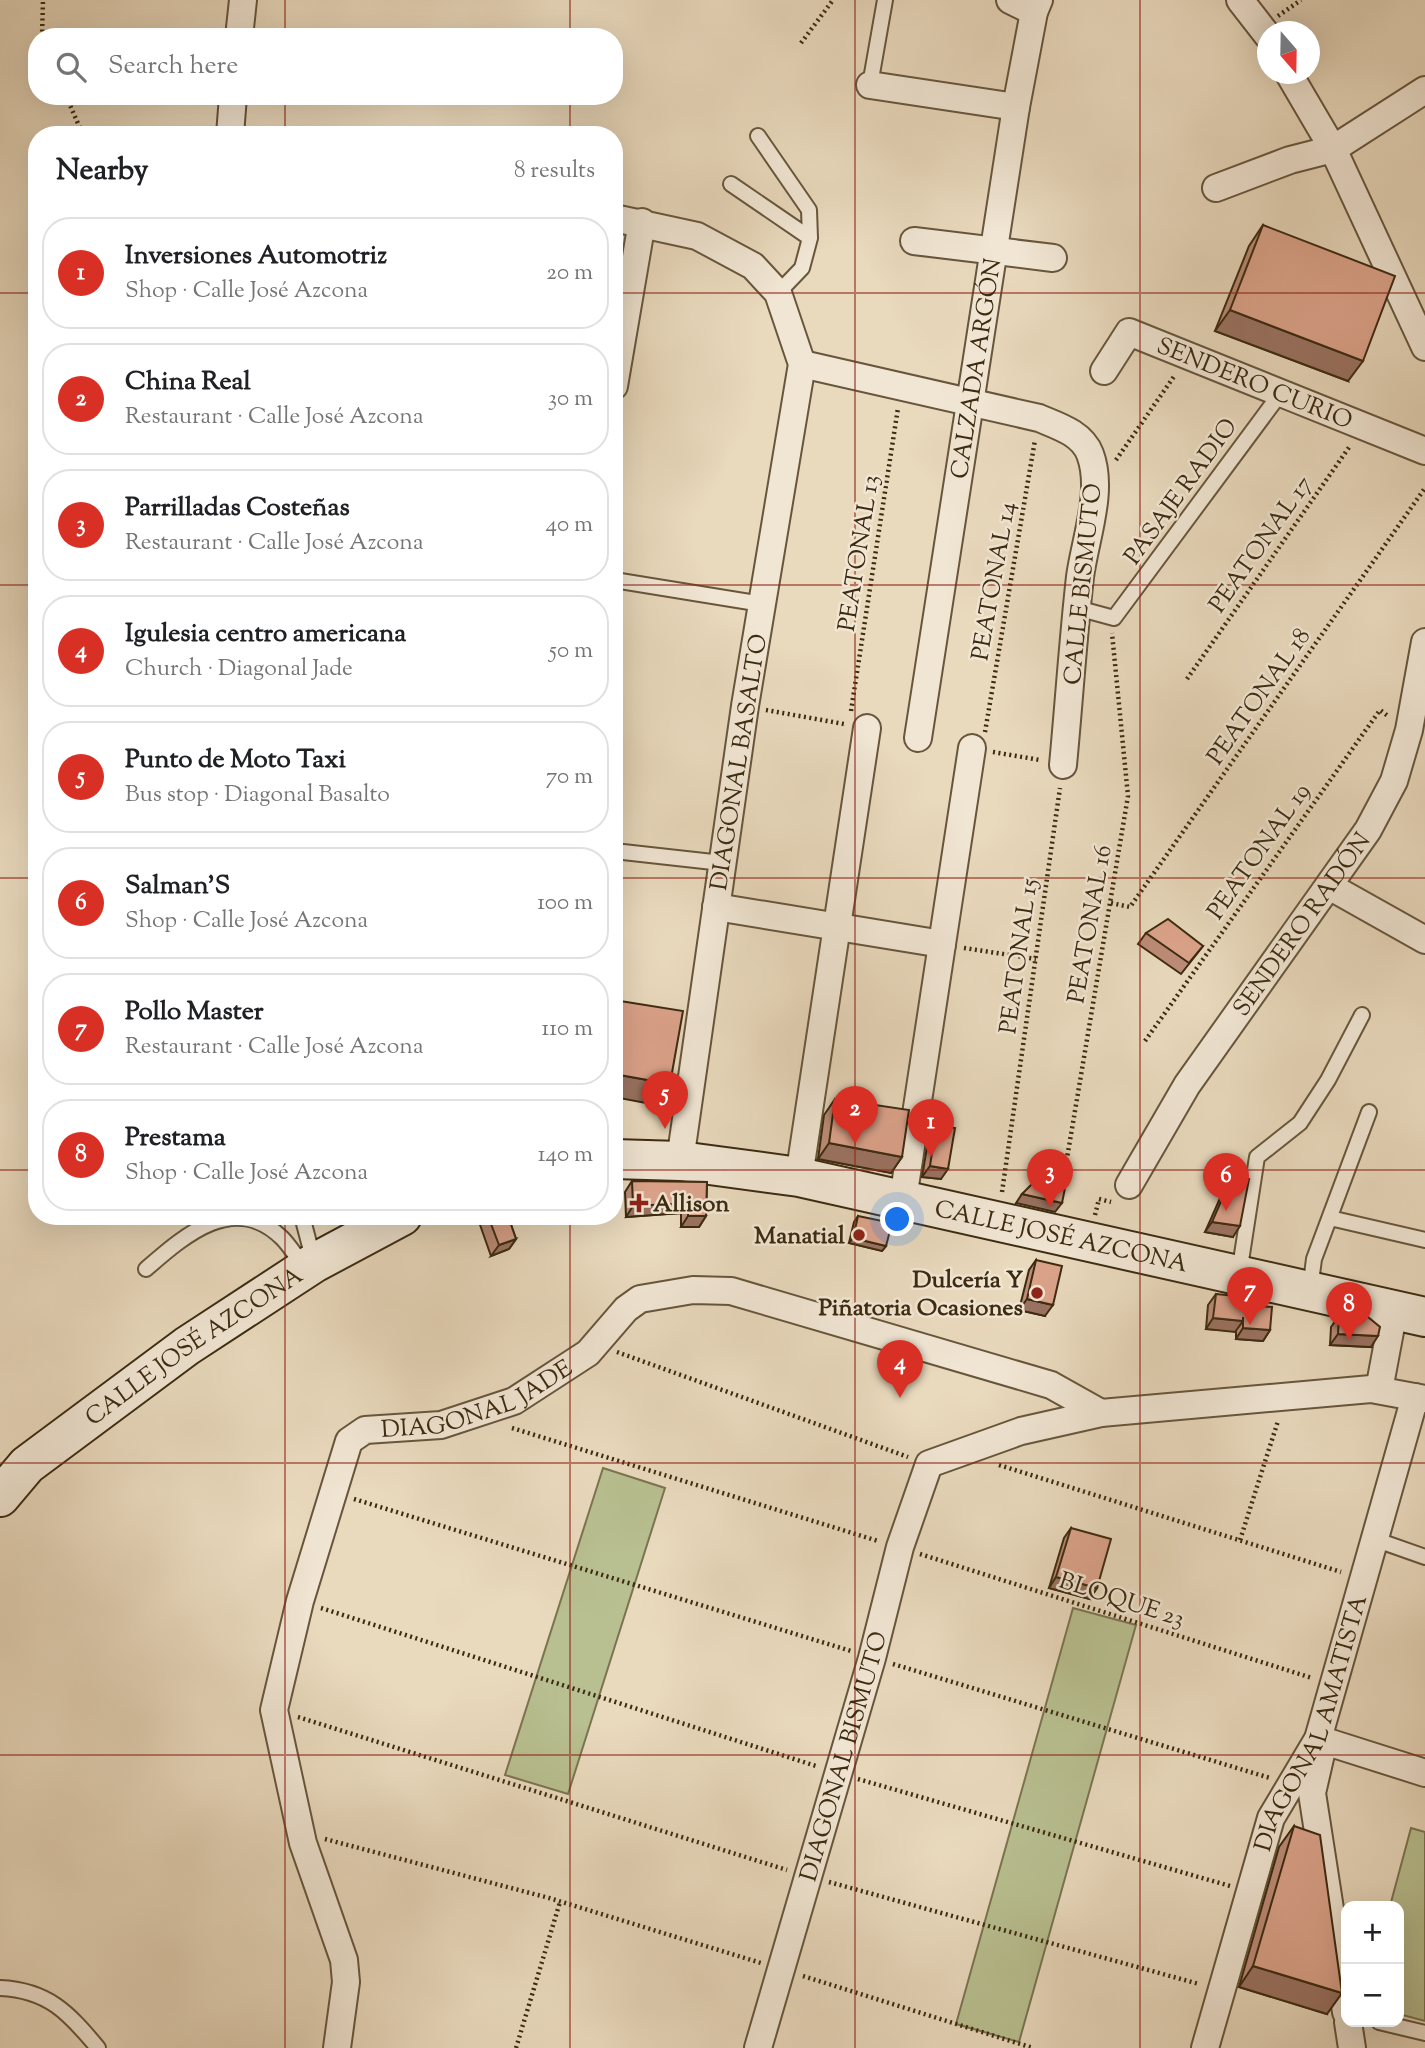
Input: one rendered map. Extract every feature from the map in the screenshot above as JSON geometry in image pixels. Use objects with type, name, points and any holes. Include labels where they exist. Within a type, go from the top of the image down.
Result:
[{"type":"main road","name":"CALLE JOSÉ AZCONA","points":[[623,1159],[680,1161],[799,1177],[1410,1314]]},
{"type":"main road","name":"CALLE JOSÉ AZCONA","points":[[0,1497],[27,1465],[187,1346],[310,1266],[385,1225]]},
{"type":"street","points":[[240,28],[243,0]]},
{"type":"street","points":[[1010,0],[1036,6]]},
{"type":"street","points":[[1240,0],[1257,22]]},
{"type":"street","name":"CALZADA ARGÓN","points":[[918,738],[1016,107],[1036,6]]},
{"type":"street","points":[[1295,84],[1333,149],[1425,347]]},
{"type":"street","points":[[870,86],[1016,107]]},
{"type":"street","points":[[1216,188],[1290,160],[1333,149],[1425,90]]},
{"type":"street","points":[[231,126],[232,105]]},
{"type":"street","points":[[623,219],[698,236],[753,266],[778,293],[802,364]]},
{"type":"street","points":[[623,333],[642,222]]},
{"type":"street","points":[[914,241],[1054,258]]},
{"type":"street","name":"SENDERO CURIO","points":[[1104,370],[1129,332],[1425,451]]},
{"type":"street","name":"CALLE BISMUTO","points":[[802,364],[1039,418],[1074,433],[1089,451],[1094,469],[1093,492],[1077,608],[1063,765]]},
{"type":"street","name":"DIAGONAL BASALTO","points":[[680,1161],[722,863],[802,364]]},
{"type":"street","name":"SENDERO RADÓN","points":[[1129,1185],[1187,1085],[1368,830],[1417,732],[1425,642]]},
{"type":"street","points":[[799,1177],[836,927],[858,727]]},
{"type":"street","points":[[903,1199],[942,944],[978,742]]},
{"type":"street","points":[[1329,886],[1425,940]]},
{"type":"street","points":[[716,907],[942,944]]},
{"type":"street","name":"DIAGONAL JADE","points":[[337,2048],[346,1982],[344,1960],[303,1843],[274,1710],[300,1601],[349,1441],[365,1430],[441,1425],[514,1401],[596,1345],[626,1309],[640,1299],[693,1290],[731,1291],[1051,1385],[1101,1413]]},
{"type":"street","points":[[1379,1390],[1410,1314]]},
{"type":"street","points":[[929,1464],[1021,1431],[1101,1413],[1287,1395],[1379,1390],[1420,1398]]},
{"type":"street","name":"DIAGONAL AMATISTA","points":[[1205,2048],[1271,1818],[1321,1740],[1333,1684],[1374,1539],[1420,1398]]},
{"type":"street","name":"DIAGONAL BISMUTO","points":[[758,2048],[872,1658],[900,1547],[929,1464]]},
{"type":"street","points":[[1341,1980],[1312,1793],[1321,1740],[1425,1773]]},
{"type":"street","points":[[1349,2027],[1352,2048]]},
{"type":"lane","points":[[870,86],[885,0]]},
{"type":"lane","points":[[758,136],[809,210],[810,238],[802,268],[778,293]]},
{"type":"lane","points":[[731,184],[810,238]]},
{"type":"lane","name":"PASAJE RADIO","points":[[1114,618],[1280,394]]},
{"type":"lane","points":[[623,581],[762,604]]},
{"type":"lane","points":[[1077,608],[1114,618]]},
{"type":"lane","points":[[623,852],[722,863]]},
{"type":"lane","points":[[1239,1276],[1257,1157],[1300,1123],[1328,1080],[1363,1015]]},
{"type":"lane","points":[[1310,1291],[1314,1259],[1369,1112]]},
{"type":"lane","points":[[1330,1218],[1425,1240]]},
{"type":"lane","points":[[146,1269],[188,1233],[208,1225]]},
{"type":"lane","points":[[263,1225],[281,1237],[310,1266]]},
{"type":"lane","points":[[303,1225],[310,1266]]},
{"type":"lane","points":[[1374,1539],[1425,1557]]},
{"type":"lane","points":[[0,1989],[16,1989],[59,2004],[98,2048]]},
{"type":"lane","points":[[1400,2027],[1425,2033]]},
{"type":"path","points":[[42,28],[43,0]]},
{"type":"path","points":[[801,43],[833,0]]},
{"type":"path","points":[[70,105],[79,126]]},
{"type":"path","points":[[1093,492],[1188,356]]},
{"type":"path","name":"PEATONAL 13","points":[[858,727],[902,387]]},
{"type":"path","name":"PEATONAL 14","points":[[978,742],[1039,418]]},
{"type":"path","name":"PEATONAL 17","points":[[1187,679],[1363,428]]},
{"type":"path","name":"PEATONAL 18","points":[[1111,903],[1130,907],[1425,488]]},
{"type":"path","name":"PEATONAL 16","points":[[1054,1234],[1128,796],[1111,638],[1114,618]]},
{"type":"path","name":"PEATONAL 19","points":[[1145,1041],[1380,710],[1417,732]]},
{"type":"path","name":"PEATONAL 15","points":[[998,1221],[1063,765]]},
{"type":"path","points":[[942,944],[1036,959]]},
{"type":"path","points":[[596,1345],[929,1464]]},
{"type":"path","points":[[1240,1540],[1287,1395]]},
{"type":"path","name":"BLOQUE 23","points":[[471,1415],[1333,1684]]},
{"type":"path","points":[[995,1464],[1363,1578]]},
{"type":"path","points":[[333,1492],[1291,1785]]},
{"type":"path","points":[[300,1601],[838,1773],[1250,1891]]},
{"type":"path","points":[[274,1710],[808,1876],[1221,1991]]},
{"type":"path","points":[[303,1843],[326,1839],[560,1902],[1033,2048]]},
{"type":"path","points":[[516,2048],[560,1902]]},
{"type":"green space","points":[[603,1468],[665,1488],[568,1794],[505,1775]]},
{"type":"green space","points":[[1073,1608],[1136,1625],[1019,2042],[956,2024]]},
{"type":"green space","points":[[1411,1828],[1425,1832],[1425,2021],[1404,2015],[1404,1901],[1391,1901]]},
{"type":"building","points":[[1263,225],[1395,276],[1363,361],[1230,310]]},
{"type":"building","points":[[1168,919],[1203,946],[1189,963],[1146,933]]},
{"type":"building","points":[[623,1001],[683,1011],[670,1084],[623,1076]]},
{"type":"building","points":[[835,1099],[909,1110],[902,1157],[829,1143]]},
{"type":"building","points":[[936,1125],[955,1128],[948,1169],[930,1166]]},
{"type":"building","points":[[1232,1176],[1249,1179],[1240,1226],[1212,1222]]},
{"type":"building","points":[[1038,1178],[1066,1183],[1062,1203],[1022,1194]]},
{"type":"building","points":[[632,1181],[707,1182],[706,1216],[688,1216],[688,1203],[633,1206]]},
{"type":"building","points":[[858,1216],[892,1223],[886,1246],[853,1238]]},
{"type":"building","points":[[491,1225],[511,1225],[516,1239],[499,1245]]},
{"type":"building","points":[[1036,1260],[1062,1266],[1053,1305],[1027,1299]]},
{"type":"building","points":[[1216,1294],[1246,1297],[1245,1305],[1272,1307],[1270,1330],[1243,1328],[1243,1321],[1213,1318]]},
{"type":"building","points":[[1339,1316],[1368,1317],[1380,1327],[1378,1336],[1338,1334]]},
{"type":"building","points":[[1071,1528],[1111,1539],[1097,1588],[1056,1577]]},
{"type":"building","points":[[1294,1826],[1320,1835],[1341,1993],[1253,1966]]},
{"type":"place","name":"Punto de Moto Taxi","points":[[665,1129]]},
{"type":"place","name":"China Real","points":[[855,1144]]},
{"type":"place","name":"Inversiones Automotriz","points":[[931,1157]]},
{"type":"place","name":"Allison","points":[[639,1203]]},
{"type":"place","name":"Parrilladas Costeñas","points":[[1050,1207]]},
{"type":"place","name":"Salman'S","points":[[1226,1211]]},
{"type":"place","name":"Manatial","points":[[859,1235]]},
{"type":"place","name":"Dulcería Y Piñatoria Ocasiones","points":[[1037,1293]]},
{"type":"place","name":"Pollo Master","points":[[1250,1325]]},
{"type":"place","name":"Prestama","points":[[1349,1340]]},
{"type":"place","name":"Igulesia centro americana","points":[[900,1398]]}]
